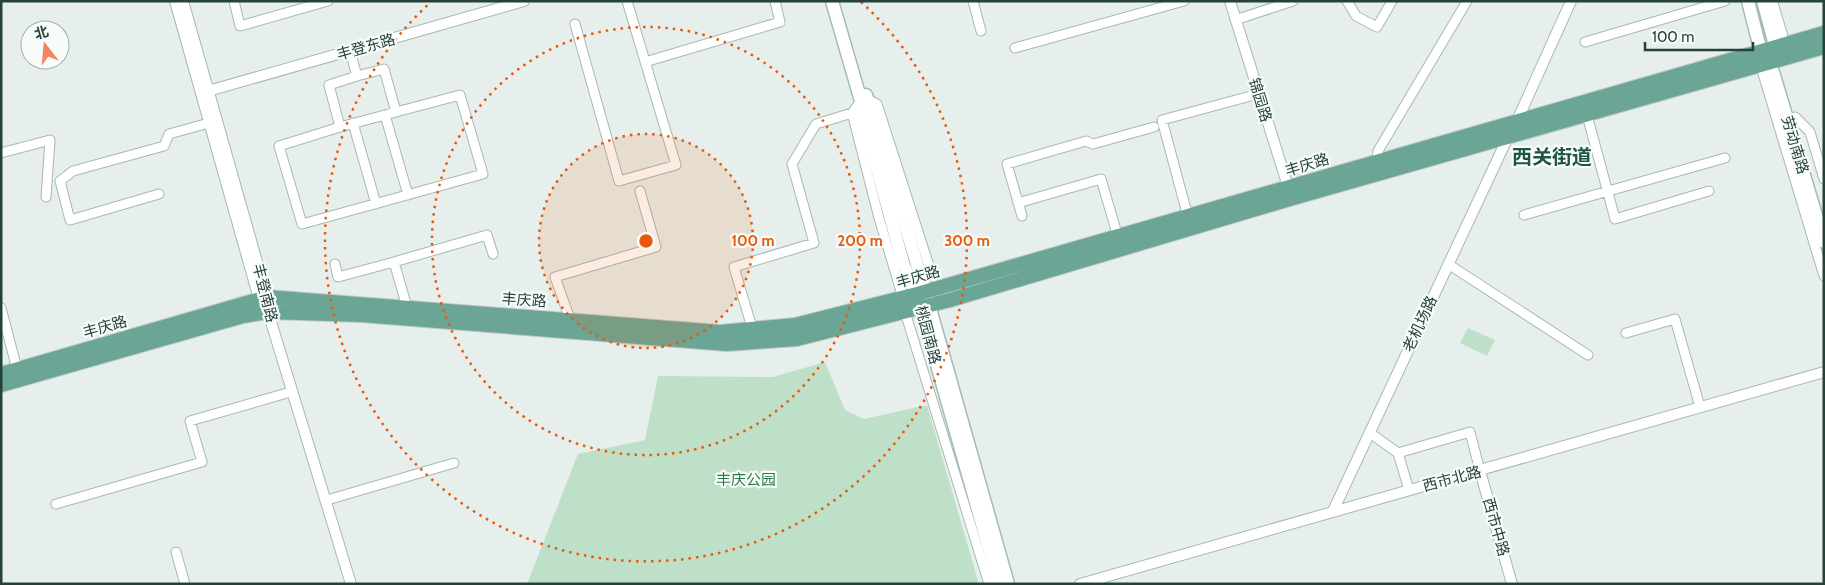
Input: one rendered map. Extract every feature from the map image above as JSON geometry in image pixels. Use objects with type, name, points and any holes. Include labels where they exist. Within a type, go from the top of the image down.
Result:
[{"type":"main road","name":"桃园南路","points":[[832,1],[864,100]]},
{"type":"main road","name":"桃园南路","points":[[839,1],[864,100],[861,111],[904,266],[923,296],[1008,584]]},
{"type":"main road","name":"劳动南路","points":[[1763,1],[1824,214]]},
{"type":"main road","name":"劳动南路","points":[[1746,4],[1762,57],[1773,72],[1824,242]]},
{"type":"main road","name":"丰庆路","points":[[1778,53],[1824,33]]},
{"type":"main road","name":"丰庆路","points":[[923,296],[1290,193],[1377,161],[1516,122],[1778,53],[1824,47]]},
{"type":"main road","name":"丰庆路","points":[[1,385],[243,316],[264,305],[361,315],[727,344],[755,344],[797,340],[904,305],[923,296],[1118,237],[1188,217],[1508,137],[1587,114],[1762,57]]},
{"type":"main road","name":"桃园南路","points":[[923,296],[999,584]]},
{"type":"main road","name":"丰庆路","points":[[1,374],[264,305],[407,307],[720,332],[753,331],[795,326],[904,305]]},
{"type":"street","name":"丰登南路","points":[[175,1],[264,305],[327,500],[351,584]]},
{"type":"street","name":"丰登南路","points":[[183,1],[287,393],[344,584]]},
{"type":"street","points":[[234,1],[240,26],[328,1]]},
{"type":"street","name":"丰登东路","points":[[208,91],[524,1]]},
{"type":"street","points":[[575,24],[619,181],[676,165],[627,1]]},
{"type":"street","points":[[645,62],[780,22],[774,1]]},
{"type":"street","points":[[973,1],[981,31]]},
{"type":"street","points":[[1015,48],[1184,1]]},
{"type":"street","name":"锦园路","points":[[1230,1],[1290,193]]},
{"type":"street","points":[[1235,20],[1293,1]]},
{"type":"street","points":[[1347,1],[1356,16],[1377,27],[1392,1]]},
{"type":"street","points":[[1377,161],[1378,150],[1467,1]]},
{"type":"street","points":[[1516,122],[1571,1]]},
{"type":"street","points":[[1585,42],[1725,1]]},
{"type":"street","points":[[1772,1],[1782,35],[1778,53]]},
{"type":"street","points":[[350,51],[357,76]]},
{"type":"street","points":[[1762,57],[1763,74],[1824,276]]},
{"type":"street","points":[[340,127],[329,85],[357,76],[384,69],[396,112]]},
{"type":"street","points":[[1188,217],[1162,120],[1258,94]]},
{"type":"street","points":[[460,95],[483,174],[302,224],[279,146],[385,114],[460,95]]},
{"type":"street","points":[[753,331],[734,267],[814,243],[792,164],[816,124],[852,113],[864,100],[877,104],[930,269],[923,296]]},
{"type":"street","points":[[852,113],[904,305],[990,584]]},
{"type":"street","points":[[385,114],[408,195]]},
{"type":"street","points":[[1587,114],[1615,219],[1709,191]]},
{"type":"street","points":[[1795,117],[1810,132],[1824,179]]},
{"type":"street","points":[[159,194],[70,220],[60,181],[73,171],[164,146],[169,134],[210,123]]},
{"type":"street","points":[[354,123],[376,204]]},
{"type":"street","points":[[1022,216],[1007,164],[1086,141],[1093,144],[1154,127]]},
{"type":"street","name":"老机场路","points":[[1333,511],[1508,137]]},
{"type":"street","points":[[1,153],[50,140],[46,198]]},
{"type":"street","points":[[1524,215],[1725,158]]},
{"type":"street","points":[[1018,203],[1101,179],[1118,237]]},
{"type":"street","points":[[570,319],[555,277],[656,247],[640,191]]},
{"type":"street","points":[[335,264],[338,278],[487,235],[492,254]]},
{"type":"street","points":[[394,262],[407,307]]},
{"type":"street","points":[[1448,264],[1588,355]]},
{"type":"street","points":[[1,308],[17,369]]},
{"type":"street","points":[[1626,333],[1675,319],[1700,408]]},
{"type":"street","name":"西市北路","points":[[1080,584],[1824,372]]},
{"type":"street","points":[[56,504],[202,462],[190,421],[287,393]]},
{"type":"street","points":[[1370,432],[1398,453],[1409,490]]},
{"type":"street","points":[[1398,453],[1470,432],[1480,471]]},
{"type":"street","points":[[327,500],[454,463]]},
{"type":"street","name":"西市中路","points":[[1480,471],[1512,584]]},
{"type":"street","points":[[176,552],[185,584]]},
{"type":"green space","points":[[1468,328],[1495,340],[1487,356],[1460,343]]},
{"type":"green space","name":"丰庆公园","points":[[825,362],[845,410],[864,419],[927,405],[979,584],[527,584],[578,454],[645,440],[658,376],[773,377]]},
{"type":"district","name":"西关街道","points":[[1552,157]]}]
